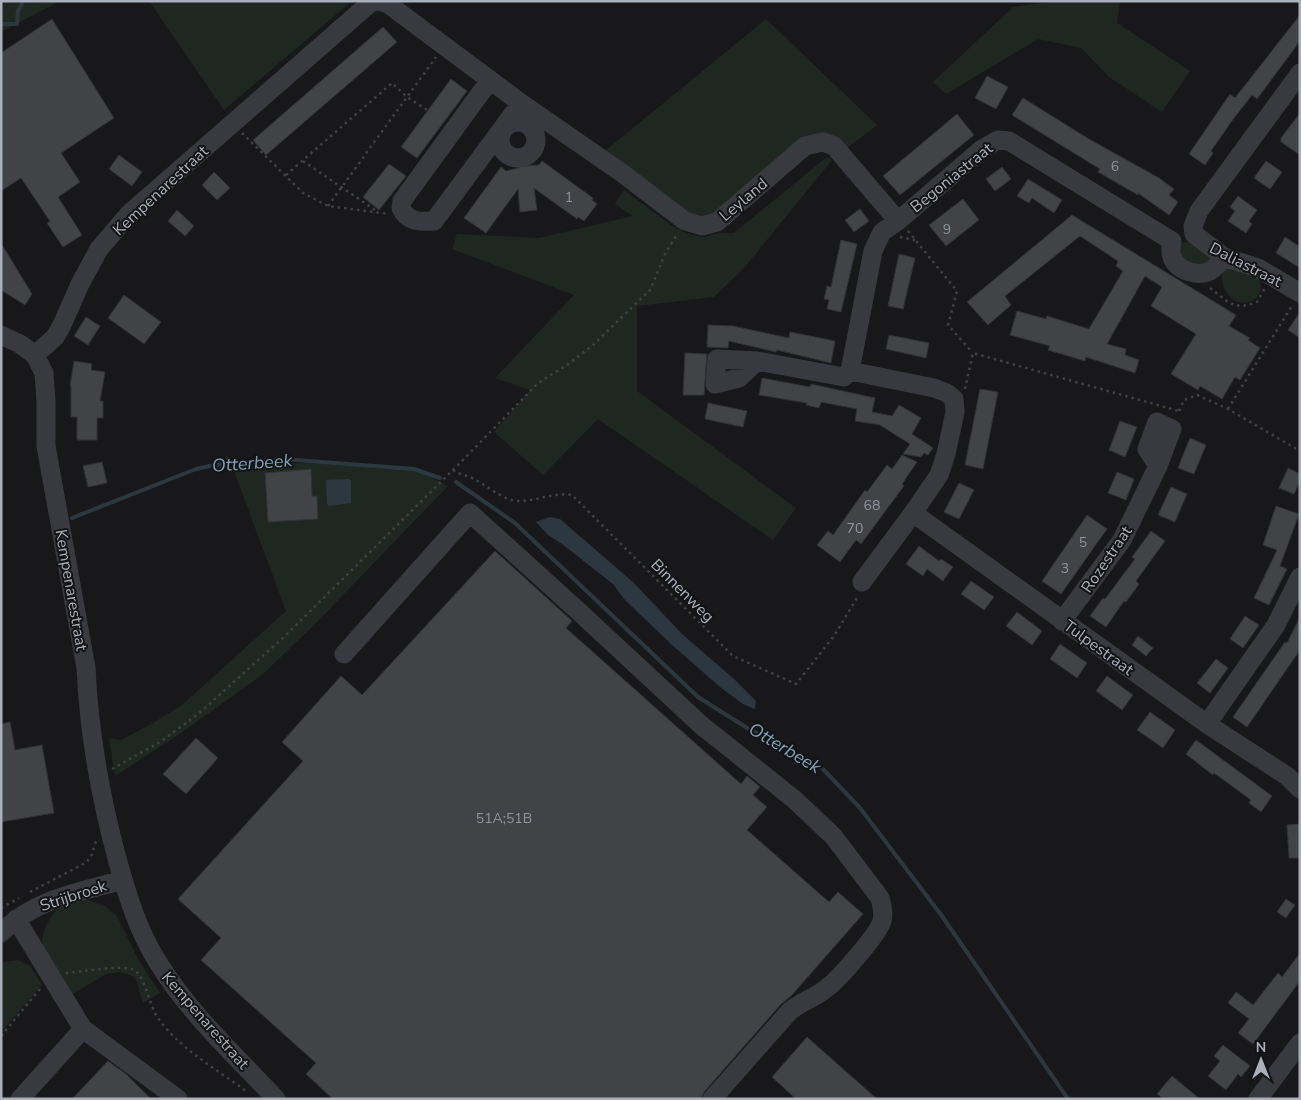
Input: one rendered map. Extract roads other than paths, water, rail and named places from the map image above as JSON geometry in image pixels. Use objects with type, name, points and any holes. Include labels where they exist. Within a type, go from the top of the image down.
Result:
[{"type":"street","name":"Leyland","points":[[378,1],[388,4],[490,80],[622,173],[685,221],[702,226],[717,222],[805,146],[823,142],[834,146],[898,221]]},
{"type":"street","name":"Kempenarestraat","points":[[276,1099],[179,994],[147,943],[136,920],[123,880],[108,824],[98,770],[86,668],[46,446],[44,373],[36,355],[55,337],[61,328],[80,284],[99,249],[129,214],[370,4],[378,1]]},
{"type":"street","points":[[1224,257],[1212,270],[1200,274],[1188,272],[1176,263],[1172,257],[1172,241],[1194,234],[1193,226],[1199,211],[1300,73]]},
{"type":"street","points":[[490,80],[402,201],[400,208],[408,217],[415,221],[434,221],[522,103]]},
{"type":"street","name":"Begoniastraat","points":[[850,371],[873,251],[882,232],[898,221],[982,149],[998,140],[1009,141],[1172,241]]},
{"type":"street","name":"Daliastraat","points":[[1194,234],[1224,257],[1258,268],[1300,293]]},
{"type":"street","points":[[1,335],[20,344],[36,355]]},
{"type":"street","points":[[758,361],[844,377],[850,371],[934,388],[954,399],[954,412],[946,454],[939,475],[862,582]]},
{"type":"street","name":"Rozestraat","points":[[1062,621],[1122,540],[1158,466]]},
{"type":"street","points":[[344,654],[470,513],[701,726],[795,800],[834,838],[880,898],[883,910],[882,920],[877,932],[829,987],[816,996],[799,1003],[789,1012],[712,1099]]},
{"type":"street","name":"Tulpestraat","points":[[913,513],[1207,724],[1295,780]]},
{"type":"street","points":[[1207,724],[1276,625],[1300,577]]},
{"type":"street","name":"Kempenarestraat","points":[[86,668],[92,684],[108,769],[121,850],[123,880]]},
{"type":"street","name":"Strijbroek","points":[[1,933],[9,913],[123,880]]},
{"type":"street","points":[[9,913],[83,1029],[178,1099]]},
{"type":"street","points":[[20,1099],[83,1029]]},
{"type":"street","points":[[1258,1099],[1300,1043]]},
{"type":"waterway","points":[[1,24],[17,24],[18,11],[23,1]]},
{"type":"waterway","name":"Otterbeek","points":[[72,518],[196,469],[214,465],[283,459],[414,469],[440,478]]},
{"type":"waterway","name":"Otterbeek","points":[[456,482],[515,523],[698,697],[752,731],[767,737],[822,768],[860,808],[942,916],[1068,1099]]}]
